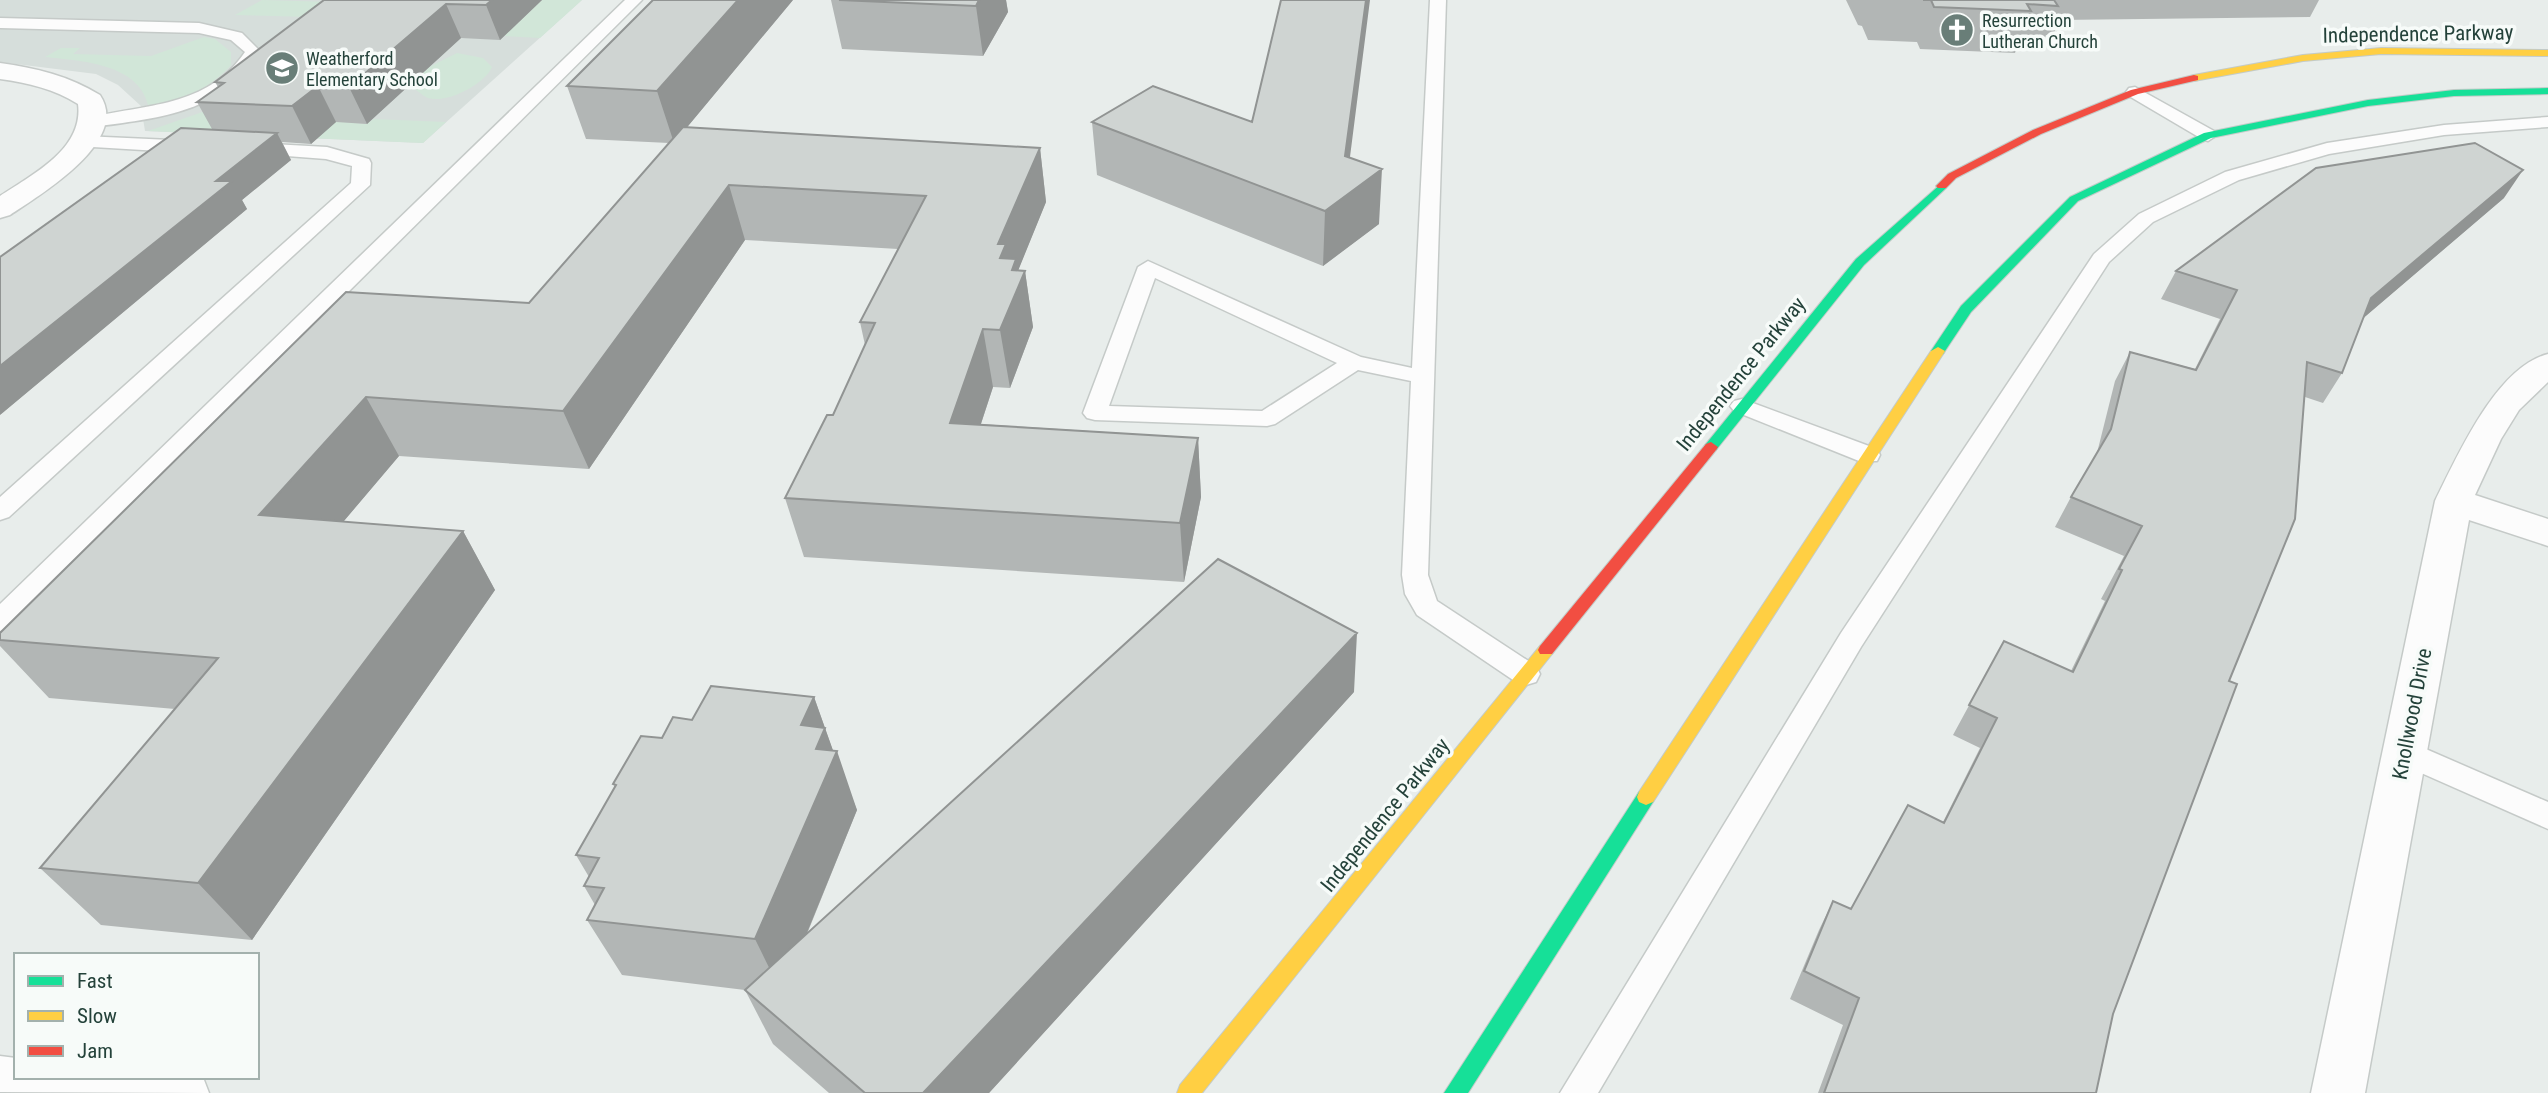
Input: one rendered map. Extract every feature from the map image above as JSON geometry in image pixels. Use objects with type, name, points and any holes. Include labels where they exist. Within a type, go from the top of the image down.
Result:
[{"type":"main road","name":"Independence Parkway","points":[[1188,1093],[1860,262],[1952,176],[2037,132],[2135,92],[2218,72],[2303,58],[2381,51],[2548,53]]},
{"type":"main road","points":[[1455,1093],[1868,455],[1966,309],[2074,199],[2208,135],[2368,103],[2454,93],[2548,91]]},
{"type":"street","points":[[0,71],[45,77],[92,101],[88,132],[60,166],[0,209]]},
{"type":"street","name":"Knollwood Drive","points":[[2338,1093],[2454,501],[2483,439],[2506,403],[2548,364]]},
{"type":"street","points":[[2454,501],[2548,533]]},
{"type":"lane","points":[[0,621],[634,0]]},
{"type":"lane","points":[[1438,0],[1415,575],[1419,594],[1427,608],[1526,674]]},
{"type":"lane","points":[[0,23],[199,28],[229,33],[246,40],[253,52],[245,69],[223,86],[164,111],[88,132]]},
{"type":"lane","points":[[2135,92],[2208,135]]},
{"type":"lane","points":[[1578,1093],[1851,640],[2101,258],[2146,218],[2232,176],[2327,149],[2444,130],[2548,122]]},
{"type":"lane","points":[[0,511],[359,185],[362,163],[327,153],[226,148],[88,132]]},
{"type":"lane","points":[[1354,362],[1267,419],[1095,413],[1148,267],[1354,362],[1423,377]]},
{"type":"lane","points":[[1742,406],[1868,455]]},
{"type":"lane","points":[[2405,752],[2548,816]]},
{"type":"lane","points":[[48,1079],[191,1093]]},
{"type":"shaded area","name":"Weatherford Elementary School","points":[[0,0],[582,0],[423,143],[145,131],[141,106],[118,85],[96,74],[0,62]]},
{"type":"green space","points":[[262,0],[366,3],[346,18],[235,15]]},
{"type":"green space","points":[[542,0],[582,0],[540,38],[504,36]]},
{"type":"green space","points":[[204,37],[215,39],[231,52],[231,65],[204,88],[183,98],[160,104],[148,105],[133,80],[120,72],[90,63],[45,57],[61,48],[80,48],[73,54],[151,56]]},
{"type":"green space","points":[[457,53],[483,58],[492,67],[474,86],[445,98],[428,98],[408,86],[429,67]]},
{"type":"green space","points":[[211,109],[366,124],[374,119],[446,122],[423,143],[148,131]]},
{"type":"building","points":[[324,0],[492,0],[486,5],[446,4],[349,87],[318,86],[292,106],[197,102],[224,83],[215,82]]},
{"type":"building","points":[[653,0],[738,0],[657,91],[567,86]]},
{"type":"building","points":[[839,0],[979,0],[976,6]]},
{"type":"building","points":[[1281,0],[1366,0],[1345,156],[1382,169],[1325,211],[1092,122],[1153,86],[1252,122]]},
{"type":"building","points":[[1931,0],[2054,0],[2058,6],[2027,4],[2031,11],[1934,7]]},
{"type":"building","points":[[683,127],[1040,148],[998,244],[1006,244],[1000,258],[1016,259],[1012,270],[1025,271],[1000,330],[983,329],[950,423],[1198,438],[1180,523],[785,498],[827,415],[833,415],[875,323],[860,322],[926,196],[729,185],[563,411],[366,397],[259,515],[463,531],[198,883],[40,868],[218,658],[0,640],[0,633],[346,292],[529,303]]},
{"type":"building","points":[[181,128],[277,133],[216,181],[232,181],[0,366],[0,257]]},
{"type":"building","points":[[2475,143],[2523,170],[2371,298],[2342,373],[2307,362],[2295,519],[2229,681],[2237,684],[2113,1014],[2096,1093],[1824,1093],[1859,998],[1804,971],[1833,901],[1851,909],[1908,805],[1944,823],[1997,718],[1969,705],[2004,641],[2073,672],[2122,570],[2119,569],[2142,526],[2071,497],[2111,429],[2130,352],[2196,370],[2237,290],[2176,271],[2316,168]]},
{"type":"building","points":[[1218,559],[1357,633],[923,1093],[865,1093],[745,990]]},
{"type":"building","points":[[711,686],[814,697],[801,725],[825,728],[816,749],[837,751],[755,939],[587,920],[604,888],[584,886],[599,858],[576,855],[616,785],[613,784],[641,736],[662,738],[673,717],[692,720]]},
{"type":"traffic: fast","points":[[1938,351],[1966,309],[2074,199],[2208,135],[2368,103],[2454,93],[2548,91]]},
{"type":"traffic: fast","points":[[1711,447],[1860,262],[1942,186]]},
{"type":"traffic: fast","points":[[1455,1093],[1646,797]]},
{"type":"traffic: slow","points":[[2194,78],[2303,58],[2381,51],[2548,53]]},
{"type":"traffic: slow","points":[[1646,797],[1938,351]]},
{"type":"traffic: slow","points":[[1188,1093],[1546,650]]},
{"type":"traffic: jam","points":[[1942,186],[1952,176],[2037,132],[2135,92],[2194,78]]},
{"type":"traffic: jam","points":[[1546,650],[1711,447]]},
{"type":"place","name":"Resurrection Lutheran Church","points":[[1957,30]]},
{"type":"place","name":"Weatherford Elementary School","points":[[282,68]]}]
